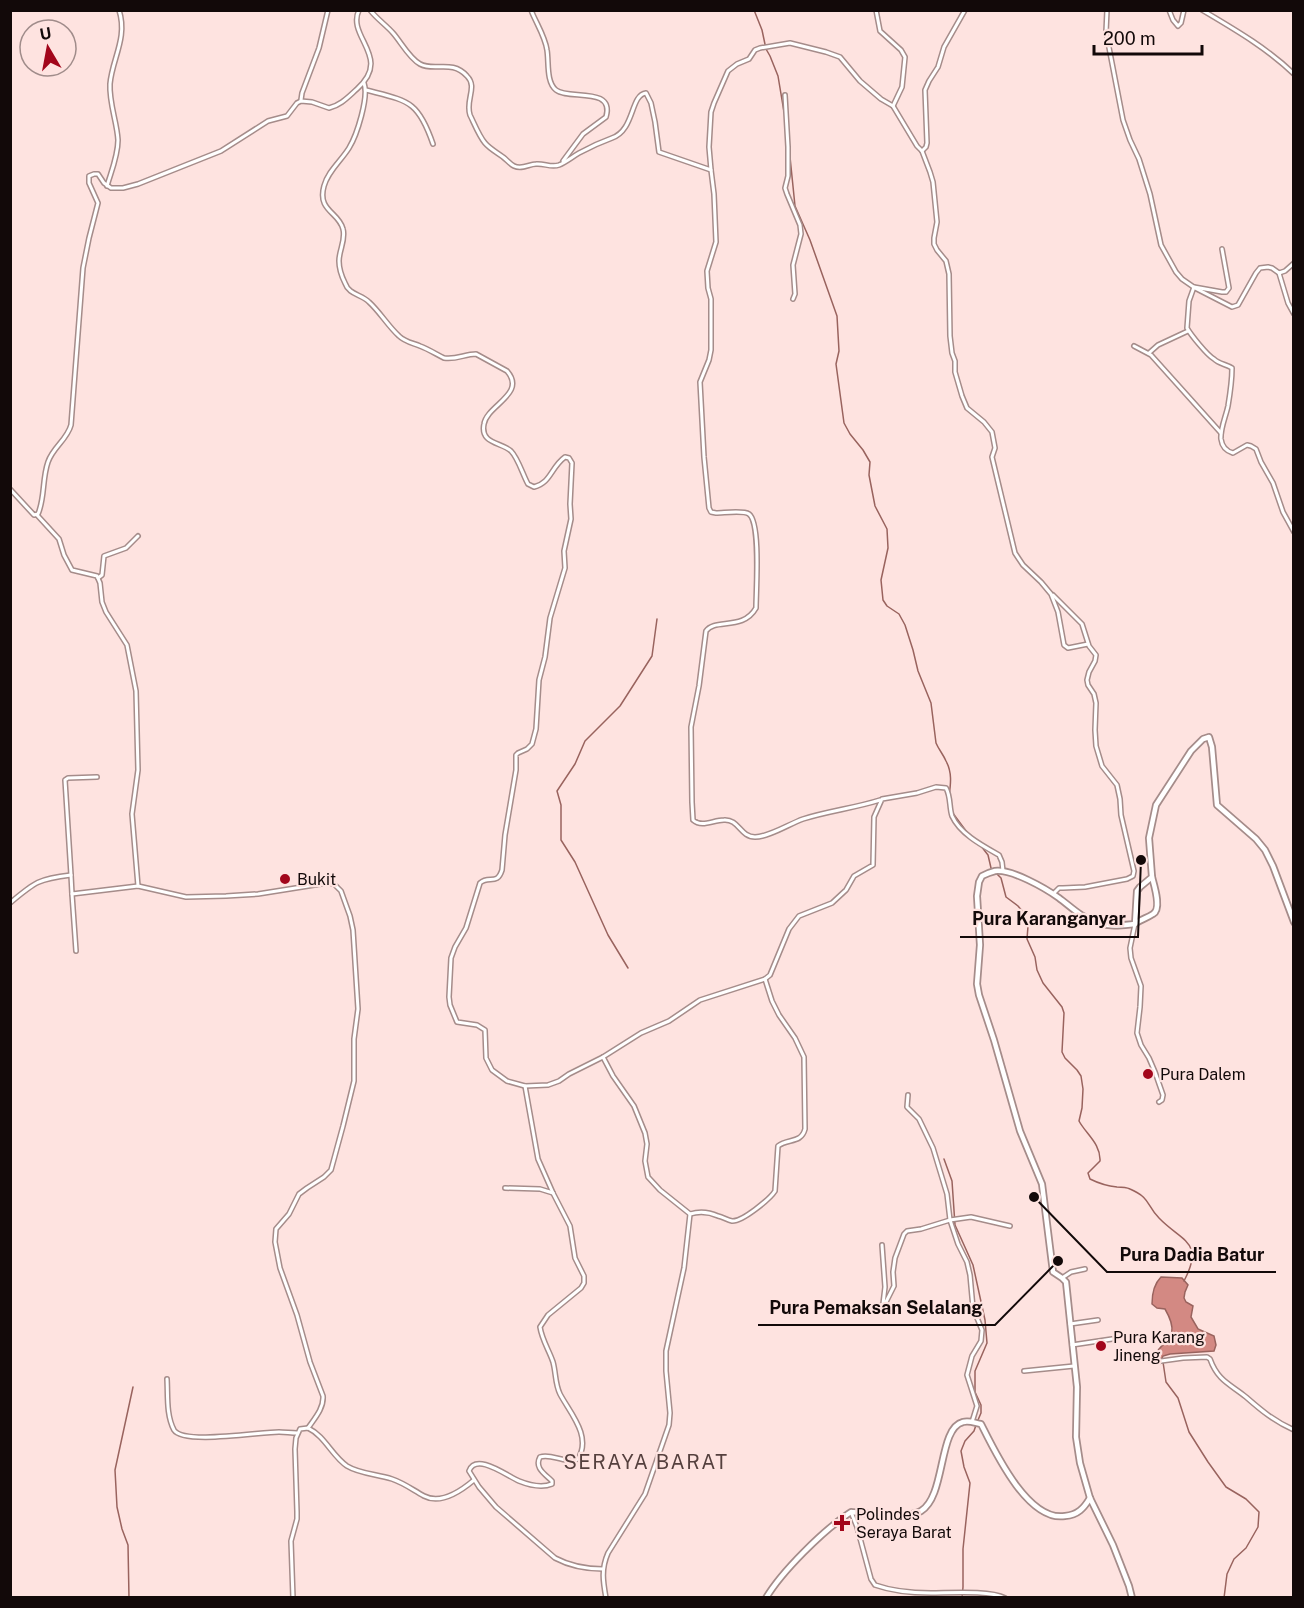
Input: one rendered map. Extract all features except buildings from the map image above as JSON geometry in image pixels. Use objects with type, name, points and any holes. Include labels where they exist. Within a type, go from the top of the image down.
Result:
[{"type":"street","points":[[107,186],[117,151],[117,129],[110,88],[121,42],[119,10]]},
{"type":"street","points":[[301,101],[319,48],[328,10]]},
{"type":"street","points":[[37,515],[48,459],[70,431],[72,420],[80,295],[88,238],[98,203],[89,176],[98,174],[111,188],[138,184],[217,153],[268,121],[287,116],[301,101],[329,108],[342,103],[370,75],[370,58],[357,24],[358,10]]},
{"type":"street","points":[[370,10],[418,63],[430,67],[452,67],[467,75],[472,88],[468,104],[469,111],[481,137],[514,166],[525,167],[538,164],[554,166],[617,136],[625,130],[630,121],[636,101],[646,93],[651,103],[655,122],[658,152],[711,170]]},
{"type":"street","points":[[531,10],[547,49],[550,80],[554,89],[559,93],[598,98],[605,103],[606,107],[606,117],[584,134],[562,163]]},
{"type":"street","points":[[876,10],[880,31],[901,50],[904,57],[902,87],[893,106]]},
{"type":"street","points":[[922,151],[927,143],[925,90],[964,10]]},
{"type":"street","points":[[1107,10],[1106,32],[1123,120],[1150,194],[1161,245],[1178,275],[1194,288],[1236,307],[1260,268],[1272,268],[1279,273],[1293,314]]},
{"type":"street","points":[[1169,10],[1178,26],[1184,10]]},
{"type":"street","points":[[1202,10],[1264,49],[1293,74]]},
{"type":"street","points":[[1003,871],[999,855],[963,830],[955,821],[946,788],[936,787],[804,819],[759,837],[744,834],[735,822],[726,820],[705,824],[693,820],[691,727],[706,631],[710,627],[744,620],[756,608],[755,524],[747,513],[716,513],[711,512],[710,508],[704,457],[700,382],[711,350],[711,299],[707,271],[716,242],[709,147],[711,112],[728,71],[736,64],[749,59],[755,50],[760,48],[790,43],[837,55],[844,60],[855,76],[870,91],[893,106],[922,151],[933,182],[937,218],[935,248],[946,261],[949,274],[950,336],[958,384],[968,408],[992,432],[995,448],[992,457],[1015,553],[1023,565],[1082,624],[1088,644],[1096,655],[1087,680],[1096,703],[1096,746],[1102,766],[1117,785],[1121,815],[1134,869],[1134,874],[1127,879],[1085,887],[1059,888],[1053,894]]},
{"type":"street","points":[[364,83],[366,90],[354,137],[349,148],[328,176],[323,194],[328,210],[343,228],[339,261],[345,284],[349,291],[369,301],[401,338],[444,358],[451,359],[476,354],[507,371],[513,384],[512,389],[485,420],[483,429],[489,440],[511,451],[528,484],[534,487],[545,482],[556,464],[565,457],[570,458],[572,463],[571,519],[564,551],[565,568],[550,618],[545,657],[539,680],[536,729],[532,744],[516,755],[516,770],[501,875],[497,879],[480,883],[466,928],[454,947],[452,958],[450,1005],[457,1022],[483,1028],[486,1033],[486,1058],[489,1067],[507,1081],[525,1086],[554,1083],[603,1057],[633,1037],[669,1020],[700,1000],[765,980],[770,975],[786,936],[799,916],[832,903],[846,890],[854,876],[873,865],[874,816],[882,800]]},
{"type":"street","points":[[366,90],[406,102],[415,108],[421,114],[433,144]]},
{"type":"street","points":[[785,95],[788,147],[786,188],[800,225],[801,234],[793,265],[795,294],[793,299]]},
{"type":"street","points":[[1194,288],[1222,292],[1228,290],[1222,249]]},
{"type":"street","points":[[1279,273],[1285,271],[1293,263]]},
{"type":"street","points":[[1194,288],[1189,301],[1188,331],[1211,357],[1232,368],[1221,440],[1228,452],[1233,453],[1246,445],[1256,448],[1293,532]]},
{"type":"street","points":[[1149,353],[1158,345],[1188,331]]},
{"type":"street","points":[[1134,346],[1149,353],[1221,433]]},
{"type":"street","points":[[10,489],[59,539],[72,570],[98,578],[106,612],[127,645],[136,691],[138,770],[132,814],[138,886]]},
{"type":"street","points":[[98,578],[102,575],[104,556],[126,548],[138,536]]},
{"type":"street","points":[[1051,594],[1058,612],[1064,645],[1068,648],[1088,644]]},
{"type":"street","points":[[1132,1598],[1116,1552],[1085,1483],[1077,1445],[1077,1387],[1065,1282],[1054,1274],[1052,1269],[1042,1184],[1020,1131],[979,995],[977,984],[980,945],[978,886],[980,878],[985,874],[995,871],[1011,872],[1053,894],[1085,918],[1098,924],[1113,926],[1135,924],[1155,914],[1158,906],[1152,876],[1149,838],[1156,805],[1191,751],[1203,739],[1209,737],[1212,747],[1217,805],[1256,839],[1265,850],[1274,866],[1293,922]]},
{"type":"street","points":[[76,951],[65,780],[97,777]]},
{"type":"street","points":[[10,903],[36,882],[71,875]]},
{"type":"street","points":[[1152,876],[1137,891],[1135,924],[1130,948],[1131,958],[1141,986],[1137,1033],[1163,1095],[1159,1102]]},
{"type":"street","points":[[72,894],[138,886],[186,897],[258,894],[327,883],[334,884],[340,889],[350,916],[355,947],[354,968],[358,1010],[354,1039],[354,1081],[329,1172],[299,1194],[289,1214],[276,1228],[275,1234],[280,1268],[323,1396],[322,1405],[308,1428]]},
{"type":"street","points":[[690,1214],[708,1213],[733,1221],[742,1218],[775,1191],[778,1146],[801,1138],[805,1129],[804,1057],[795,1038],[779,1015],[765,980]]},
{"type":"street","points":[[603,1057],[634,1106],[645,1133],[647,1144],[645,1161],[648,1177],[660,1190],[690,1214]]},
{"type":"street","points":[[525,1086],[538,1159],[570,1226],[575,1258],[584,1276],[584,1283],[578,1291],[548,1315],[540,1329],[553,1360],[560,1394],[579,1426],[582,1440],[581,1453],[578,1459],[572,1461],[547,1456],[540,1457],[538,1466],[553,1482],[548,1486],[526,1484],[482,1463],[473,1464],[470,1467],[470,1473],[478,1488],[496,1507],[555,1558],[579,1568],[603,1569]]},
{"type":"street","points":[[908,1095],[907,1107],[918,1117],[925,1130],[946,1187],[950,1220],[958,1244],[968,1262],[972,1281],[973,1310],[982,1330],[981,1341],[972,1356],[967,1375],[977,1406],[973,1422]]},
{"type":"street","points":[[505,1188],[540,1189],[553,1193]]},
{"type":"street","points":[[606,1598],[603,1569],[608,1553],[645,1494],[668,1430],[670,1413],[666,1351],[684,1268],[690,1214]]},
{"type":"street","points":[[840,1311],[876,1309],[882,1306],[893,1290],[895,1258],[903,1234],[907,1231],[971,1217],[1010,1226]]},
{"type":"street","points":[[882,1245],[885,1287],[882,1306]]},
{"type":"street","points":[[1062,1278],[1071,1272],[1085,1269]]},
{"type":"street","points":[[1070,1324],[1098,1320]]},
{"type":"street","points":[[1072,1345],[1112,1339]]},
{"type":"street","points":[[1154,1362],[1197,1357],[1210,1359],[1215,1371],[1228,1385],[1272,1419],[1293,1430]]},
{"type":"street","points":[[1024,1371],[1074,1366]]},
{"type":"street","points":[[166,1379],[171,1419],[174,1429],[180,1435],[206,1437],[276,1432],[297,1433]]},
{"type":"street","points":[[766,1598],[814,1543],[851,1512],[897,1515],[915,1514],[923,1510],[933,1496],[950,1433],[957,1425],[965,1421],[981,1424],[1005,1469],[1038,1508],[1052,1516],[1061,1517],[1079,1512],[1090,1498]]},
{"type":"street","points":[[293,1598],[291,1536],[297,1519],[295,1461],[297,1433],[300,1429],[308,1428],[320,1436],[349,1467],[399,1481],[428,1498],[446,1497],[465,1488],[474,1480]]},
{"type":"street","points":[[1084,1507],[1096,1510]]},
{"type":"street","points":[[851,1512],[875,1586],[928,1593],[999,1595],[1005,1598]]},
{"type":"shaded area","points":[[1161,1277],[1182,1278],[1188,1285],[1184,1298],[1193,1306],[1191,1317],[1198,1329],[1214,1336],[1216,1345],[1214,1351],[1170,1354],[1163,1356],[1161,1361],[1156,1361],[1156,1354],[1171,1336],[1172,1329],[1165,1309],[1157,1308],[1152,1304],[1154,1289]]},
{"type":"waterway","points":[[754,10],[766,49],[778,76],[784,112]]},
{"type":"waterway","points":[[789,147],[795,206],[810,240],[837,316],[839,351],[836,364],[844,423],[870,462],[869,475],[875,506],[887,529],[888,548],[881,580],[883,600],[887,606],[899,614],[905,625],[918,671],[931,703],[936,743],[949,769],[951,782],[949,796]]},
{"type":"waterway","points":[[628,968],[608,935],[575,862],[561,840],[561,805],[557,791],[575,764],[585,741],[620,706],[652,656],[657,619]]},
{"type":"waterway","points":[[952,812],[969,835]]},
{"type":"waterway","points":[[981,846],[988,855],[991,868],[1001,878],[1006,897],[1023,912],[1028,926],[1027,939],[1035,957],[1037,970],[1043,983],[1062,1007],[1064,1013],[1062,1052],[1081,1076],[1083,1089],[1079,1121],[1096,1144],[1100,1155],[1100,1161],[1088,1173],[1090,1179],[1137,1192],[1159,1218],[1183,1238],[1191,1250],[1192,1258],[1184,1281]]},
{"type":"waterway","points":[[944,1159],[952,1181],[955,1225],[973,1265],[985,1320],[987,1343],[975,1371],[975,1392],[981,1405],[978,1420]]},
{"type":"waterway","points":[[1163,1362],[1166,1382],[1178,1398],[1189,1432],[1208,1462],[1226,1487],[1246,1499],[1259,1512],[1258,1527],[1246,1548],[1234,1559],[1227,1574],[1224,1598]]},
{"type":"waterway","points":[[129,1598],[128,1545],[117,1507],[115,1470],[133,1387]]},
{"type":"waterway","points":[[962,1598],[963,1549],[970,1483],[961,1451],[976,1425]]},
{"type":"place","name":"Pura Karanganyar","points":[[1141,860]]},
{"type":"place","name":"Bukit","points":[[285,879]]},
{"type":"place","name":"Pura Dalem","points":[[1148,1074]]},
{"type":"place","name":"Pura Dadia Batur","points":[[1034,1197]]},
{"type":"place","name":"Pura Pemaksan Selalang","points":[[1058,1261]]},
{"type":"place","name":"Pura Karang Jineng","points":[[1101,1346]]},
{"type":"place","name":"Polindes Seraya Barat","points":[[842,1523]]},
{"type":"district","name":"SERAYA BARAT","points":[[646,1462]]}]
